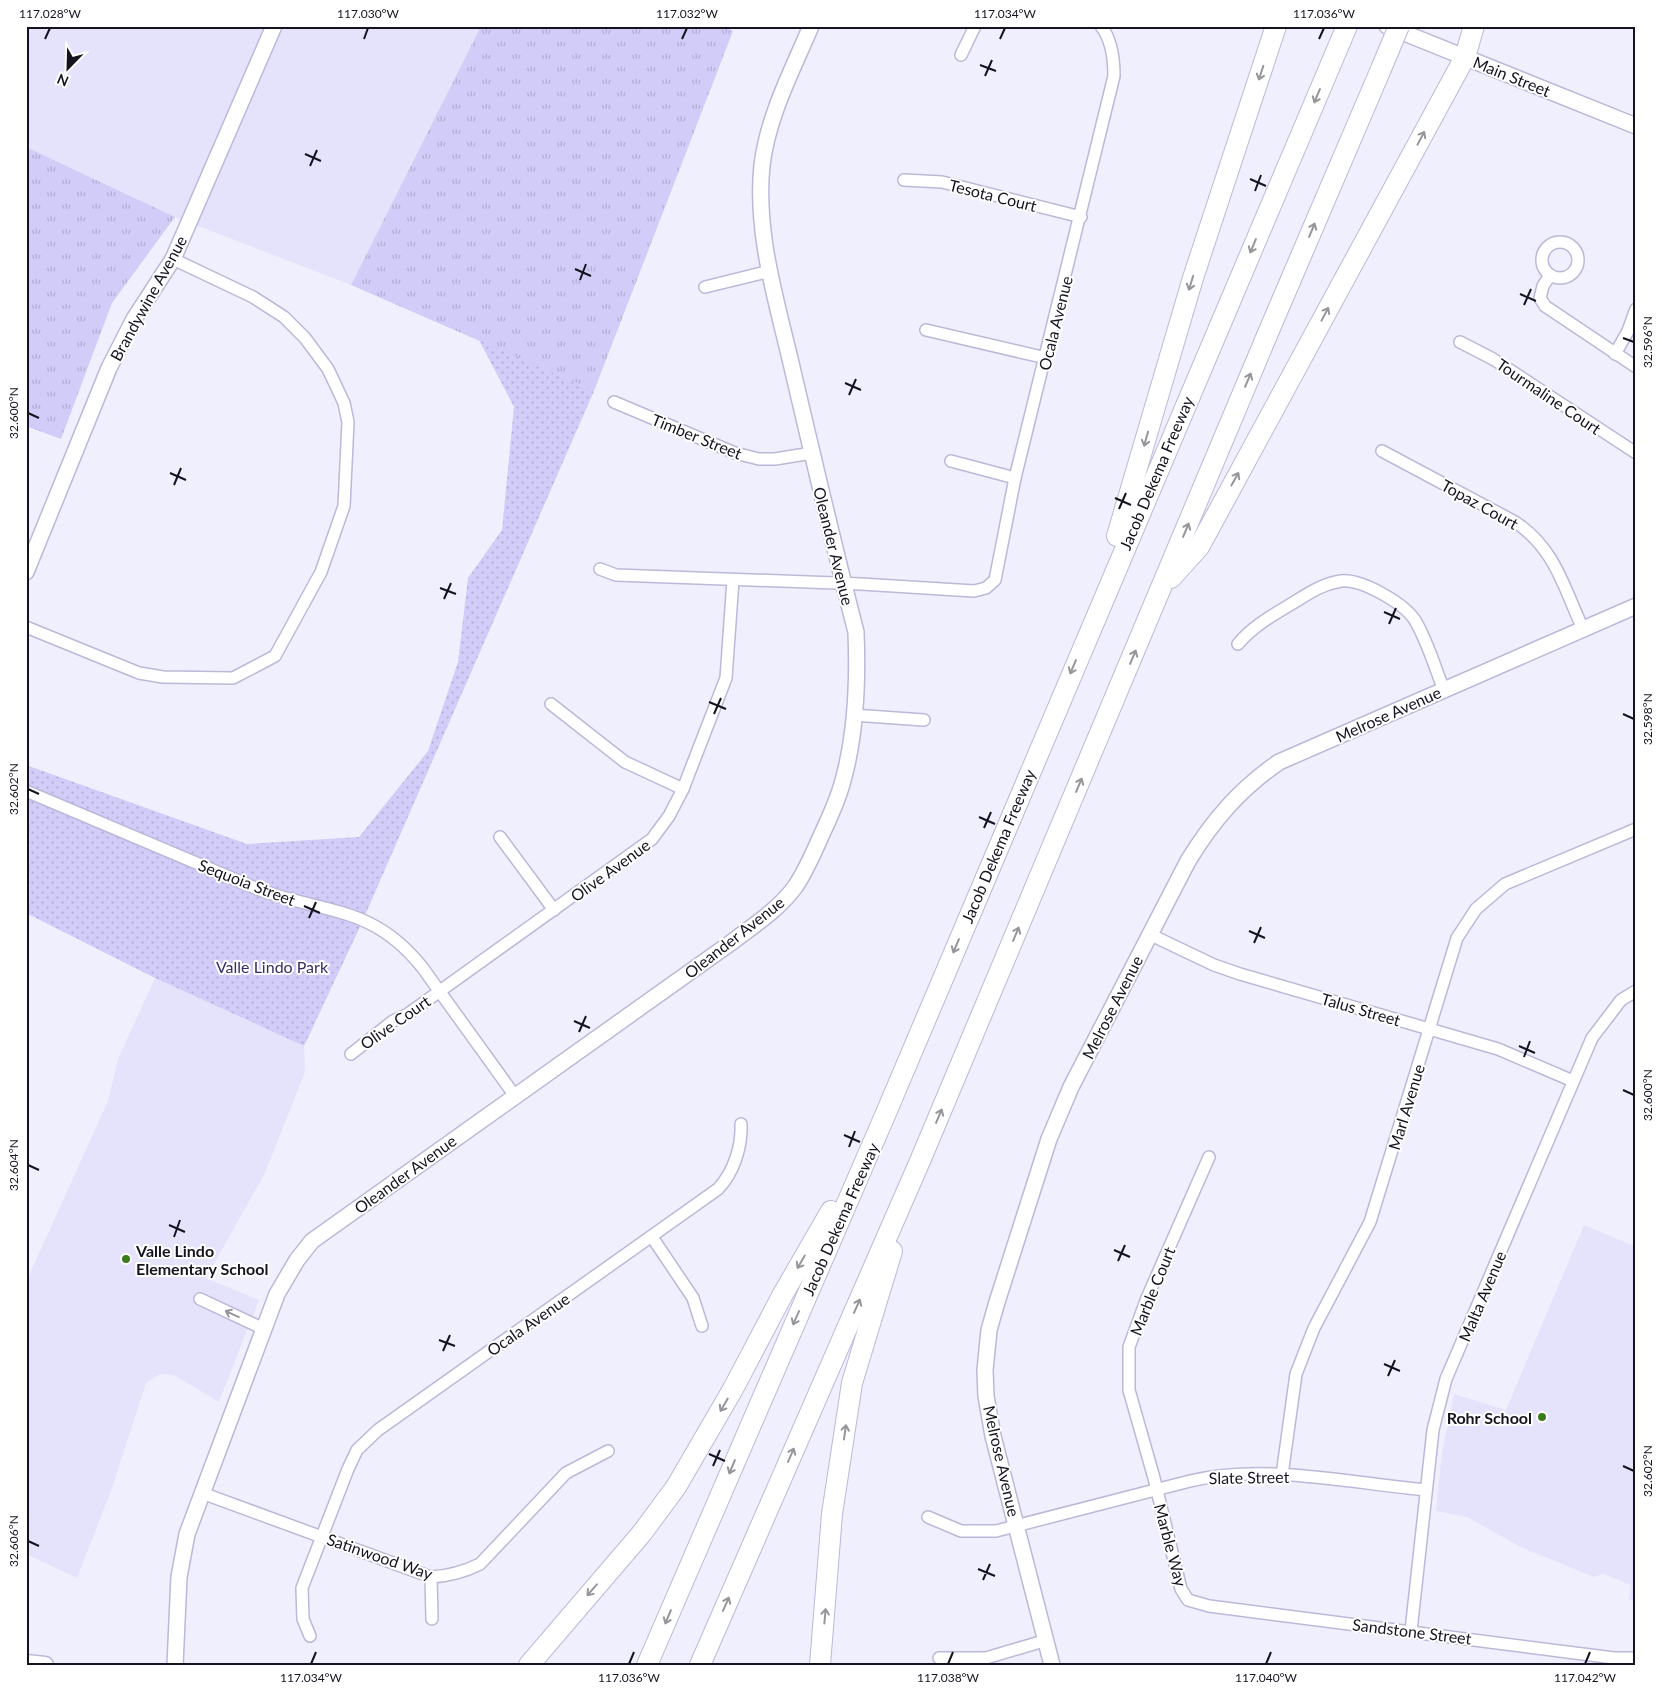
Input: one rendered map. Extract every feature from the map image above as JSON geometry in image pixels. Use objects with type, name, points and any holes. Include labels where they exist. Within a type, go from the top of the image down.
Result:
[{"type":"highway","points":[[1092,622],[1193,278],[1276,26]]},
{"type":"highway","name":"Jacob Dekema Freeway","points":[[647,1665],[886,1113],[1092,622],[1347,26]]},
{"type":"highway","points":[[700,1665],[920,1161],[1399,26]]},
{"type":"highway","points":[[1160,591],[1199,547],[1464,57],[1474,26]]},
{"type":"highway","points":[[529,1665],[642,1533],[676,1487],[734,1388],[783,1294],[886,1113]]},
{"type":"highway","points":[[820,1665],[832,1514],[852,1383],[920,1161]]},
{"type":"main road","points":[[26,1663],[44,1665]]},
{"type":"street","name":"Brandywine Avenue","points":[[26,572],[109,368],[134,319],[173,259],[274,26]]},
{"type":"street","name":"Oleander Avenue","points":[[175,1665],[182,1555],[187,1534],[277,1294],[297,1260],[312,1241],[732,942],[774,910],[794,888],[807,868],[842,785],[853,715],[857,662],[856,632],[770,271],[760,210],[762,164],[774,115],[811,26]]},
{"type":"street","points":[[962,55],[975,26]]},
{"type":"street","name":"Ocala Avenue","points":[[843,583],[974,591],[986,588],[994,580],[1015,478],[1081,217],[1114,76],[1114,60],[1109,42],[1100,26]]},
{"type":"street","name":"Main Street","points":[[1387,26],[1636,126]]},
{"type":"street","name":"Tesota Court","points":[[904,180],[942,182],[1081,217]]},
{"type":"street","points":[[26,627],[139,673],[163,677],[233,678],[275,656],[321,572],[344,506],[348,422],[344,403],[328,369],[305,338],[284,318],[253,297],[173,259]]},
{"type":"street","points":[[705,287],[770,271]]},
{"type":"street","points":[[1550,275],[1543,286],[1540,298],[1544,306],[1636,366]]},
{"type":"street","points":[[1615,354],[1628,331],[1636,309]]},
{"type":"street","points":[[926,330],[1046,358]]},
{"type":"street","name":"Tourmaline Court","points":[[1460,342],[1493,359],[1636,453]]},
{"type":"street","name":"Timber Street","points":[[614,402],[735,453],[759,459],[775,459],[812,453]]},
{"type":"street","name":"Topaz Court","points":[[1382,452],[1515,522],[1531,533],[1554,562],[1584,631]]},
{"type":"street","points":[[951,461],[1015,478]]},
{"type":"street","points":[[600,569],[616,575],[843,583]]},
{"type":"street","name":"Olive Avenue","points":[[440,990],[652,839],[669,816],[683,789],[726,678],[733,580]]},
{"type":"street","points":[[1238,644],[1255,627],[1320,586],[1344,581],[1376,590],[1399,604],[1411,616],[1416,622],[1444,690]]},
{"type":"street","name":"Melrose Avenue","points":[[1052,1665],[993,1436],[986,1396],[985,1370],[990,1330],[1056,1120],[1149,934],[1203,836],[1224,808],[1251,782],[1279,762],[1584,631],[1636,606]]},
{"type":"street","points":[[551,704],[625,762],[683,789]]},
{"type":"street","points":[[853,715],[924,720]]},
{"type":"street","name":"Sequoia Street","points":[[26,791],[260,890],[291,901],[354,915],[387,932],[409,950],[440,990],[515,1096]]},
{"type":"street","name":"Marl Avenue","points":[[1282,1475],[1296,1374],[1314,1328],[1370,1222],[1457,938],[1476,908],[1505,884],[1636,829]]},
{"type":"street","points":[[500,837],[554,910]]},
{"type":"street","name":"Talus Street","points":[[1149,934],[1214,965],[1498,1049],[1573,1081]]},
{"type":"street","name":"Olive Court","points":[[350,1054],[393,1021],[408,1014],[440,990]]},
{"type":"street","name":"Malta Avenue","points":[[1411,1631],[1433,1430],[1446,1379],[1592,1038],[1621,1000],[1636,991]]},
{"type":"street","name":"Ocala Avenue","points":[[310,1636],[303,1619],[302,1588],[321,1536],[357,1450],[378,1430],[652,1237],[725,1182],[742,1143],[741,1124]]},
{"type":"street","name":"Marble Court","points":[[1156,1489],[1128,1390],[1130,1348],[1147,1298],[1209,1157]]},
{"type":"street","points":[[652,1237],[692,1298],[702,1326]]},
{"type":"street","points":[[200,1299],[264,1329]]},
{"type":"street","name":"Satinwood Way","points":[[202,1492],[431,1577],[453,1575],[480,1564],[566,1473],[608,1451]]},
{"type":"street","name":"Slate Street","points":[[928,1517],[961,1531],[996,1531],[1156,1489],[1222,1475],[1282,1475],[1426,1490]]},
{"type":"street","name":"Marble Way","points":[[1156,1489],[1181,1589],[1188,1600]]},
{"type":"street","points":[[431,1577],[432,1619]]},
{"type":"street","name":"Sandstone Street","points":[[1188,1600],[1204,1606],[1614,1658],[1636,1658]]},
{"type":"street","points":[[939,1658],[986,1658],[1046,1640]]},
{"type":"shaded area","points":[[26,26],[481,26],[351,285],[175,217],[26,147]]},
{"type":"shaded area","name":"Valle Lindo Elementary School","points":[[155,978],[304,1046],[305,1072],[265,1173],[206,1278],[259,1300],[219,1402],[174,1375],[160,1374],[146,1383],[111,1491],[77,1578],[26,1554],[26,1282],[108,1101],[118,1059]]},
{"type":"shaded area","name":"Rohr School","points":[[1584,1225],[1636,1247],[1636,1601],[1629,1600],[1631,1585],[1603,1574],[1594,1577],[1523,1548],[1467,1517],[1436,1511],[1442,1452],[1454,1394],[1506,1410]]},
{"type":"green space","points":[[481,26],[722,26],[733,31],[594,391],[351,285]]},
{"type":"green space","points":[[26,147],[175,217],[112,303],[61,439],[26,426]]},
{"type":"green space","name":"Valle Lindo Park","points":[[479,340],[594,391],[359,929],[304,1046],[155,978],[26,913],[26,765],[247,844],[359,837],[428,751],[458,662],[468,578],[502,530],[514,407]]},
{"type":"green space","name":"Valle Lindo Park","points":[[248,956],[281,968],[276,983],[242,970]]},
{"type":"place","name":"Valle Lindo Elementary School","points":[[126,1259]]},
{"type":"place","name":"Rohr School","points":[[1542,1417]]}]
